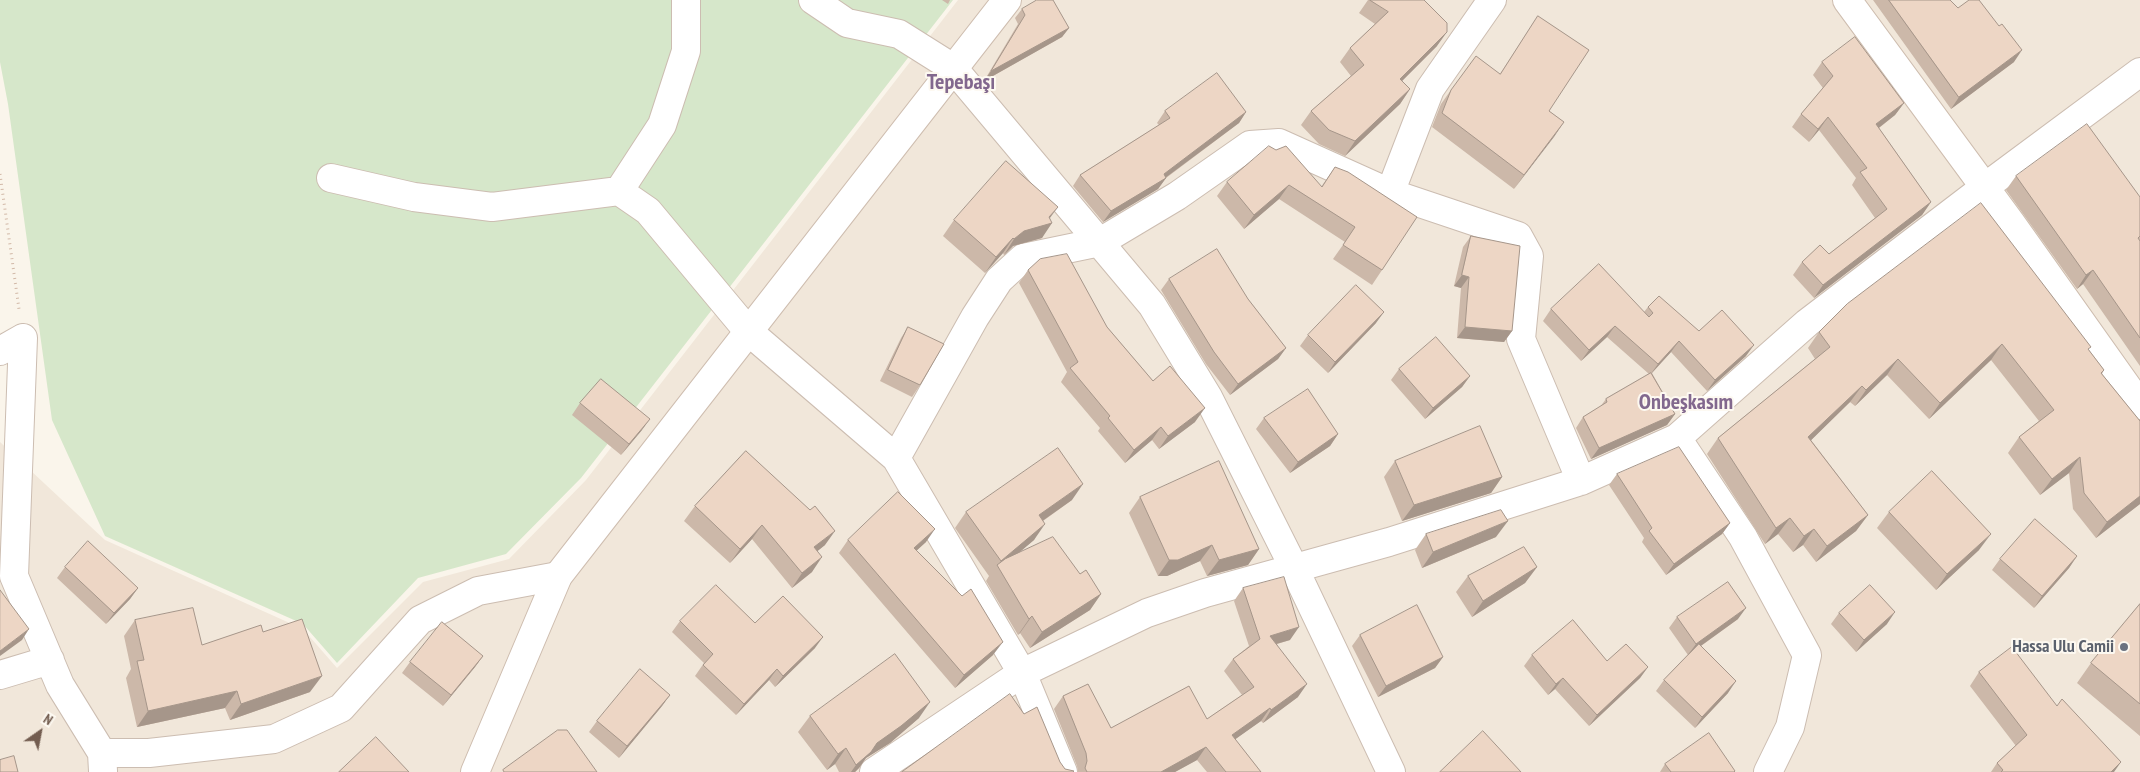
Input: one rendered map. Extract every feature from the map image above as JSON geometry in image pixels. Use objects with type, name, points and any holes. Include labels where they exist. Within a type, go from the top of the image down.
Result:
[{"type":"street","points":[[619,191],[662,125],[686,51],[686,0]]},
{"type":"street","points":[[813,0],[847,23],[899,34],[953,68],[1152,305],[1208,397],[1294,568],[1391,772]]},
{"type":"street","points":[[475,772],[558,576],[1007,0]]},
{"type":"street","points":[[1390,193],[1430,89],[1492,0]]},
{"type":"street","points":[[1847,0],[1985,187],[2140,405]]},
{"type":"street","points":[[874,772],[1022,674],[1147,613],[1205,593],[1390,542],[1582,481],[1677,438],[1807,323],[2140,72]]},
{"type":"street","points":[[896,458],[975,317],[999,280],[1023,258],[1100,242],[1177,196],[1250,145],[1279,143],[1390,193],[1518,236],[1529,256],[1521,339],[1582,481]]},
{"type":"street","points":[[331,178],[414,197],[492,207],[619,191],[648,211],[748,331],[896,458],[1022,674],[1063,772]]},
{"type":"street","points":[[12,344],[14,576],[60,685],[103,762],[159,752],[274,739],[341,708],[420,620],[478,591],[558,576]]},
{"type":"street","points":[[1677,438],[1743,537],[1807,655],[1790,727],[1768,772]]},
{"type":"street","points":[[0,675],[50,660]]},
{"type":"path","points":[[0,174],[12,344]]},
{"type":"shaded area","points":[[958,0],[2140,0],[2140,772],[0,772],[0,442],[105,540],[303,629],[337,668],[423,582],[509,559],[586,480]]},
{"type":"green space","points":[[0,0],[953,0],[581,478],[506,554],[418,578],[337,663],[303,624],[105,536],[52,420],[8,104],[0,62]]},
{"type":"building","points":[[1037,0],[1053,0],[1069,28],[991,71],[1025,15],[1022,9]]},
{"type":"building","points":[[1370,0],[1424,0],[1447,23],[1447,32],[1400,79],[1410,89],[1355,141],[1329,130],[1311,111],[1364,65],[1350,48],[1388,12]]},
{"type":"building","points":[[1889,0],[1950,0],[1958,8],[1969,0],[1979,0],[1999,26],[2002,24],[2022,50],[1959,97]]},
{"type":"building","points":[[1538,16],[1589,50],[1549,111],[1564,122],[1524,175],[1442,113],[1451,90],[1476,56],[1500,74]]},
{"type":"building","points":[[1855,37],[1904,103],[1876,124],[1931,202],[1823,285],[1802,262],[1820,245],[1829,254],[1887,209],[1860,172],[1867,168],[1828,117],[1818,129],[1801,114],[1833,76],[1822,62]]},
{"type":"building","points":[[1217,73],[1246,112],[1164,174],[1166,178],[1111,211],[1080,175],[1170,118],[1165,111]]},
{"type":"building","points":[[2087,124],[2140,197],[2140,236],[2138,238],[2140,241],[2140,338],[2093,270],[2086,275],[2016,176]]},
{"type":"building","points":[[1269,146],[1276,150],[1286,146],[1322,187],[1335,167],[1348,172],[1417,217],[1382,270],[1343,245],[1355,227],[1289,185],[1254,215],[1227,182]]},
{"type":"building","points":[[1006,161],[1058,207],[1049,217],[1052,223],[1024,231],[1013,238],[996,257],[954,220]]},
{"type":"building","points":[[1981,203],[2091,347],[2088,349],[2104,370],[2101,373],[2140,421],[2140,496],[2107,522],[2084,493],[2080,457],[2052,479],[2019,437],[2054,410],[2002,344],[1940,403],[1898,359],[1866,390],[1862,386],[1808,437],[1868,515],[1827,546],[1814,529],[1804,536],[1790,518],[1776,528],[1718,438],[1830,347],[1819,332],[1847,304]]},
{"type":"building","points":[[1471,236],[1520,246],[1512,331],[1465,327],[1469,277],[1462,275]]},
{"type":"building","points":[[1217,249],[1248,299],[1286,348],[1238,384],[1214,352],[1169,279]]},
{"type":"building","points":[[1067,254],[1107,327],[1153,381],[1170,366],[1205,408],[1168,436],[1161,427],[1134,450],[1108,418],[1110,416],[1070,368],[1078,362],[1028,270],[1040,259]]},
{"type":"building","points":[[1599,264],[1649,317],[1653,313],[1648,307],[1659,296],[1699,331],[1722,310],[1754,345],[1715,380],[1679,341],[1658,364],[1615,326],[1589,350],[1551,309]]},
{"type":"building","points":[[1356,285],[1384,312],[1335,362],[1308,335]]},
{"type":"building","points":[[908,327],[944,344],[920,385],[888,370]]},
{"type":"building","points":[[1436,337],[1470,376],[1433,408],[1399,369]]},
{"type":"building","points":[[1651,373],[1675,414],[1599,448],[1583,417],[1607,402],[1606,399]]},
{"type":"building","points":[[601,379],[650,419],[629,444],[580,403]]},
{"type":"building","points":[[1308,389],[1338,434],[1298,462],[1264,418]]},
{"type":"building","points":[[1480,426],[1502,477],[1414,505],[1395,461]]},
{"type":"building","points":[[1679,447],[1730,523],[1674,564],[1649,531],[1652,528],[1617,474]]},
{"type":"building","points":[[1058,448],[1083,484],[1039,515],[1045,524],[1001,561],[966,512]]},
{"type":"building","points":[[746,451],[810,510],[815,506],[835,531],[814,547],[822,557],[802,573],[762,525],[740,549],[695,506]]},
{"type":"building","points":[[1219,461],[1259,549],[1219,560],[1212,545],[1178,560],[1169,560],[1140,497]]},
{"type":"building","points":[[1932,471],[1991,534],[1947,574],[1889,512]]},
{"type":"building","points":[[898,492],[935,529],[914,548],[962,596],[971,589],[1003,642],[964,675],[848,540]]},
{"type":"building","points":[[1501,510],[1508,521],[1433,552],[1426,534]]},
{"type":"building","points":[[2035,519],[2077,556],[2042,596],[2000,559]]},
{"type":"building","points":[[1053,537],[1080,574],[1086,570],[1101,594],[1042,632],[1032,616],[1029,619],[997,565],[1005,559]]},
{"type":"building","points":[[88,541],[138,588],[114,613],[65,567]]},
{"type":"building","points":[[1524,547],[1537,567],[1483,601],[1468,576]]},
{"type":"building","points":[[1284,577],[1299,627],[1270,636],[1307,684],[1232,735],[1261,772],[1226,772],[1206,747],[1161,772],[1087,772],[1085,768],[1087,761],[1086,753],[1063,696],[1088,684],[1111,728],[1189,686],[1207,719],[1254,687],[1233,659],[1260,639],[1243,588]]},
{"type":"building","points":[[1728,582],[1746,608],[1696,644],[1677,617]]},
{"type":"building","points":[[716,585],[755,623],[783,596],[823,637],[783,676],[777,669],[744,704],[703,665],[713,654],[680,621]]},
{"type":"building","points":[[1870,585],[1895,612],[1864,640],[1839,613]]},
{"type":"building","points":[[0,590],[29,629],[0,651]]},
{"type":"building","points":[[2140,604],[2140,704],[2091,663]]},
{"type":"building","points":[[1417,605],[1443,657],[1386,686],[1360,635]]},
{"type":"building","points":[[193,608],[202,645],[261,625],[263,632],[302,619],[322,676],[241,704],[237,691],[148,711],[137,661],[144,660],[135,620]]},
{"type":"building","points":[[1573,620],[1607,661],[1626,644],[1648,667],[1597,715],[1563,678],[1556,684],[1532,655]]},
{"type":"building","points":[[442,622],[483,656],[451,695],[410,662]]},
{"type":"building","points":[[1699,644],[1736,681],[1702,717],[1664,680]]},
{"type":"building","points":[[2012,647],[2057,706],[2062,699],[2121,762],[2111,772],[2001,772],[2003,770],[1997,763],[2027,735],[1979,672]]},
{"type":"building","points":[[895,654],[930,702],[877,743],[871,752],[856,765],[846,748],[838,754],[810,716]]},
{"type":"building","points":[[640,669],[670,695],[627,746],[597,721]]},
{"type":"building","points":[[1010,694],[1024,714],[1037,707],[1060,762],[1065,769],[1073,772],[902,772]]},
{"type":"building","points":[[558,730],[567,730],[597,772],[504,772],[503,770]]},
{"type":"building","points":[[1483,731],[1521,772],[1440,772]]},
{"type":"building","points":[[1709,733],[1735,771],[1671,772],[1665,764]]},
{"type":"building","points":[[376,737],[409,772],[339,772]]},
{"type":"building","points":[[14,756],[18,772],[0,772],[0,760]]},
{"type":"place","name":"Hassa Ulu Camii","points":[[2124,647]]},
{"type":"district","name":"Tepebaşı","points":[[961,83]]},
{"type":"district","name":"Onbeşkasım","points":[[1686,403]]}]
